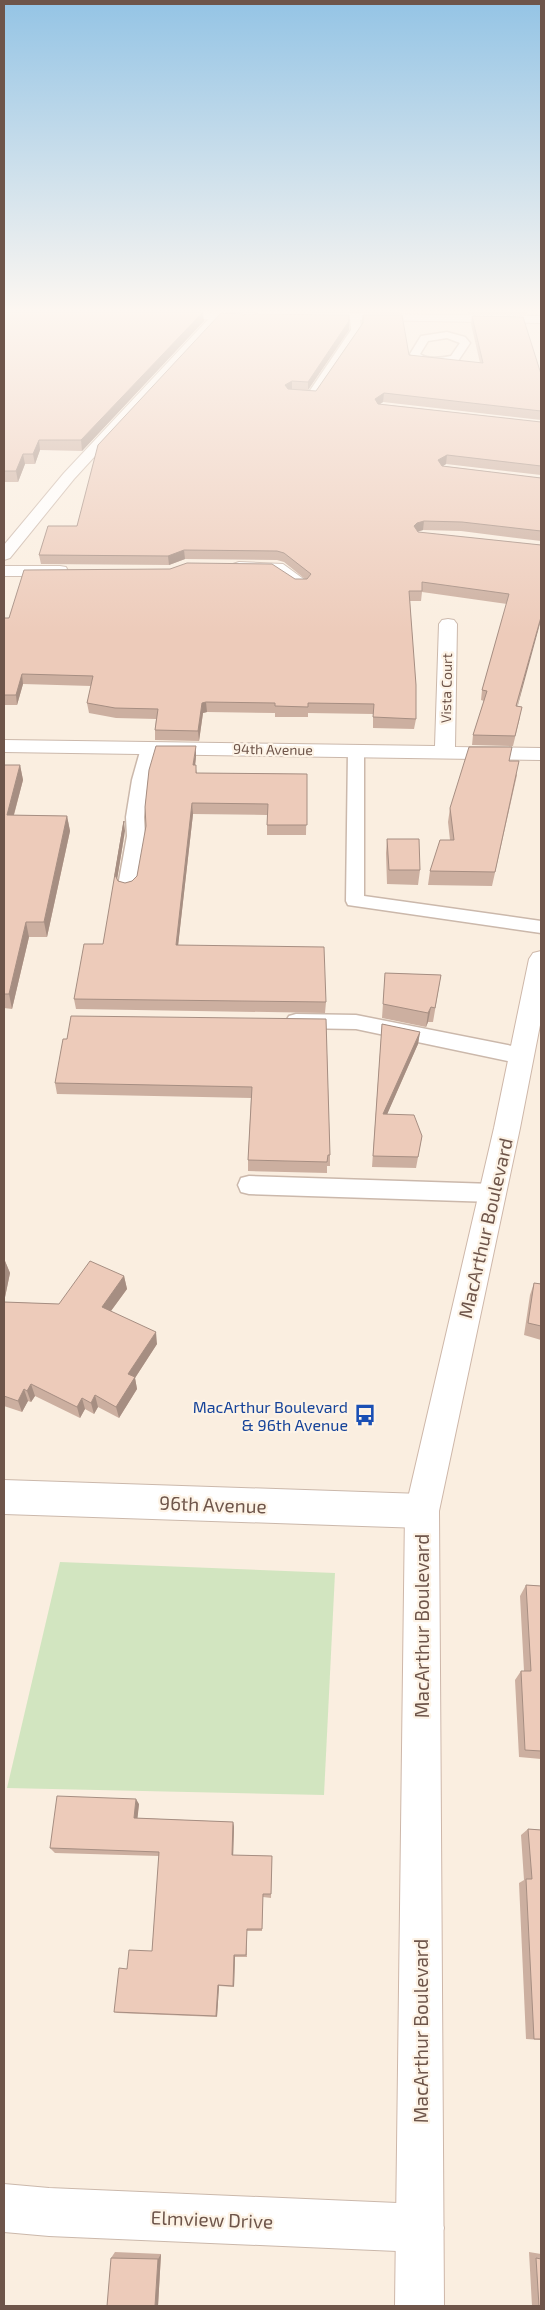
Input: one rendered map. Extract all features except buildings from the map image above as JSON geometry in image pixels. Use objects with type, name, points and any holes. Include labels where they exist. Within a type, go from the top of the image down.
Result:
[{"type":"street","points":[[4,555],[69,476],[121,420]]},
{"type":"street","points":[[222,567],[277,567],[301,583]]},
{"type":"street","points":[[4,571],[74,571]]},
{"type":"street","name":"Vista Court","points":[[445,752],[448,624]]},
{"type":"street","name":"94th Avenue","points":[[4,746],[541,754]]},
{"type":"street","name":"MacArthur Boulevard","points":[[419,2306],[422,1511],[493,1193],[541,959]]},
{"type":"street","name":"96th Avenue","points":[[4,1497],[422,1511]]},
{"type":"street","name":"Elmview Drive","points":[[4,2208],[59,2213],[420,2228]]},
{"type":"lane","points":[[127,886],[136,836],[135,817],[140,780],[149,748]]},
{"type":"lane","points":[[356,751],[355,901],[541,928]]},
{"type":"lane","points":[[277,1021],[356,1022],[522,1056]]},
{"type":"lane","points":[[249,1185],[493,1193]]},
{"type":"green space","points":[[60,1562],[335,1573],[324,1795],[7,1788]]},
{"type":"place","name":"MacArthur Boulevard & 96th Avenue","points":[[365,1415]]}]
